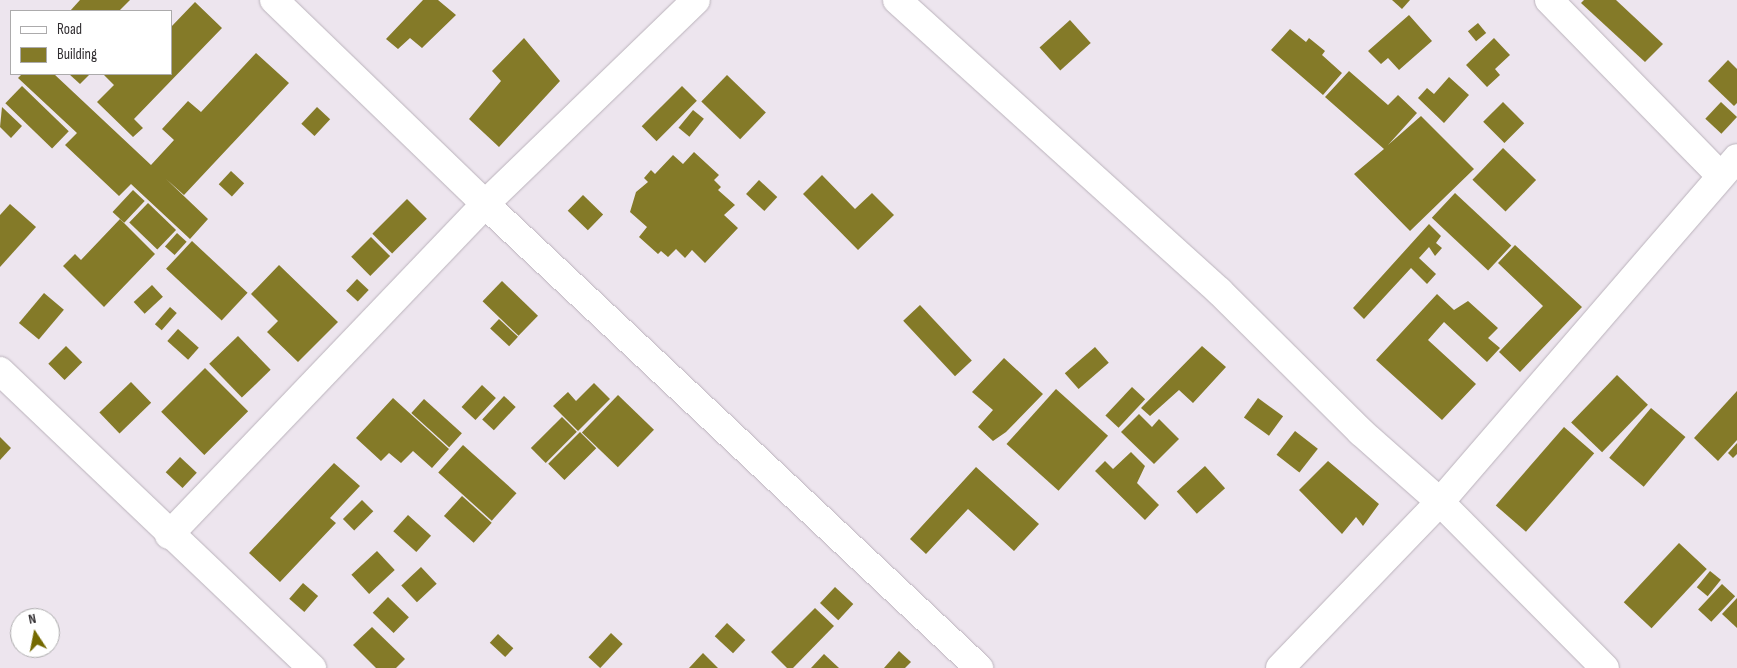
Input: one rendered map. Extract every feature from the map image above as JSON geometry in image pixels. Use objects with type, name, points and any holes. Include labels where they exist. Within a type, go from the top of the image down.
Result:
[{"type":"street","points":[[274,0],[486,204],[979,668]]},
{"type":"street","points":[[170,535],[486,204],[696,0]]},
{"type":"street","points":[[897,0],[1219,290],[1361,432],[1440,502],[1605,668]]},
{"type":"street","points":[[1280,668],[1440,502],[1728,167],[1549,0]]},
{"type":"street","points":[[0,371],[170,535],[312,668]]},
{"type":"building","points":[[80,0],[130,0],[120,10],[71,10]]},
{"type":"building","points":[[423,0],[438,0],[456,15],[422,48],[410,38],[398,49],[386,39]]},
{"type":"building","points":[[1392,0],[1410,0],[1402,9]]},
{"type":"building","points":[[1584,0],[1616,0],[1663,44],[1645,62],[1581,3]]},
{"type":"building","points":[[195,2],[222,28],[134,119],[143,128],[133,137],[97,102],[114,85],[104,75],[172,75],[172,26]]},
{"type":"building","points":[[1409,15],[1432,41],[1399,70],[1388,58],[1381,64],[1368,51]]},
{"type":"building","points":[[1070,20],[1091,43],[1060,70],[1040,47]]},
{"type":"building","points":[[1478,23],[1486,33],[1476,41],[1468,31]]},
{"type":"building","points":[[1290,29],[1306,42],[1309,38],[1325,51],[1322,55],[1342,73],[1323,95],[1271,50]]},
{"type":"building","points":[[524,38],[560,81],[499,147],[469,119],[501,81],[492,71]]},
{"type":"building","points":[[1494,38],[1510,55],[1495,69],[1500,75],[1487,87],[1466,65]]},
{"type":"building","points":[[256,53],[289,83],[184,195],[166,179],[208,219],[190,239],[131,184],[119,196],[65,145],[77,133],[18,78],[21,75],[55,75],[151,165],[174,140],[162,129],[188,101],[201,112]]},
{"type":"building","points":[[1728,60],[1737,69],[1737,103],[1734,106],[1708,81]]},
{"type":"building","points":[[1349,71],[1388,105],[1398,95],[1417,113],[1388,145],[1421,116],[1474,169],[1410,231],[1354,174],[1384,149],[1325,97]]},
{"type":"building","points":[[70,75],[89,75],[80,84]]},
{"type":"building","points":[[727,75],[766,113],[740,139],[701,102]]},
{"type":"building","points":[[1449,77],[1469,95],[1444,123],[1418,98],[1427,88],[1434,94]]},
{"type":"building","points":[[22,86],[69,131],[52,148],[5,103]]},
{"type":"building","points":[[682,86],[697,101],[657,141],[642,126]]},
{"type":"building","points":[[1503,102],[1524,123],[1504,143],[1483,122]]},
{"type":"building","points":[[1721,102],[1737,117],[1721,134],[1705,119]]},
{"type":"building","points":[[2,107],[22,126],[11,138],[0,127]]},
{"type":"building","points":[[317,107],[330,119],[314,136],[301,124]]},
{"type":"building","points":[[693,110],[704,119],[689,137],[679,128]]},
{"type":"building","points":[[1503,148],[1536,180],[1506,212],[1472,180]]},
{"type":"building","points":[[694,152],[719,175],[714,180],[721,187],[718,190],[735,205],[724,215],[738,228],[705,263],[692,250],[685,258],[676,249],[668,257],[661,251],[658,254],[639,237],[647,227],[630,212],[636,192],[648,182],[644,178],[651,170],[655,174],[673,155],[683,164]]},
{"type":"building","points":[[231,171],[244,183],[232,196],[219,184]]},
{"type":"building","points":[[822,175],[855,209],[872,193],[894,215],[858,250],[803,194]]},
{"type":"building","points":[[759,180],[777,197],[764,211],[746,194]]},
{"type":"building","points":[[133,190],[145,201],[124,223],[113,212]]},
{"type":"building","points":[[1455,193],[1511,246],[1488,270],[1432,218]]},
{"type":"building","points":[[583,195],[603,214],[588,230],[568,211]]},
{"type":"building","points":[[407,199],[427,219],[392,253],[372,234]]},
{"type":"building","points":[[148,203],[176,230],[157,250],[129,222]]},
{"type":"building","points":[[10,204],[36,227],[0,267],[0,215]]},
{"type":"building","points":[[120,219],[155,254],[104,307],[63,266],[75,254],[81,260]]},
{"type":"building","points":[[1429,224],[1441,236],[1436,243],[1442,248],[1435,256],[1429,247],[1419,258],[1436,274],[1427,284],[1411,268],[1364,319],[1353,308]]},
{"type":"building","points":[[177,233],[187,242],[175,255],[165,246]]},
{"type":"building","points":[[371,237],[390,256],[370,276],[351,257]]},
{"type":"building","points":[[192,241],[248,293],[222,321],[166,269]]},
{"type":"building","points":[[1515,245],[1582,307],[1520,372],[1499,352],[1543,306],[1498,263]]},
{"type":"building","points":[[279,265],[338,322],[298,362],[267,332],[278,321],[251,294]]},
{"type":"building","points":[[357,279],[369,290],[358,302],[346,291]]},
{"type":"building","points":[[502,281],[538,316],[519,336],[483,301]]},
{"type":"building","points":[[152,285],[163,297],[145,314],[134,302]]},
{"type":"building","points":[[44,293],[64,310],[39,340],[19,323]]},
{"type":"building","points":[[1437,294],[1454,310],[1468,301],[1498,328],[1488,338],[1500,348],[1487,362],[1444,322],[1428,340],[1476,384],[1442,420],[1376,360]]},
{"type":"building","points":[[920,305],[972,361],[955,376],[903,321]]},
{"type":"building","points":[[170,307],[177,313],[162,330],[155,324]]},
{"type":"building","points":[[499,319],[518,337],[509,346],[490,329]]},
{"type":"building","points":[[178,329],[199,348],[188,360],[167,341]]},
{"type":"building","points":[[238,336],[271,370],[242,398],[209,364]]},
{"type":"building","points":[[66,346],[82,362],[65,380],[48,364]]},
{"type":"building","points":[[1202,346],[1226,367],[1193,403],[1179,390],[1150,416],[1141,408]]},
{"type":"building","points":[[1095,347],[1109,363],[1079,389],[1065,373]]},
{"type":"building","points":[[1004,358],[1043,394],[1006,432],[993,441],[978,427],[993,410],[972,392]]},
{"type":"building","points":[[205,368],[248,411],[204,455],[161,412]]},
{"type":"building","points":[[1617,375],[1648,405],[1602,452],[1571,422]]},
{"type":"building","points":[[131,382],[151,403],[119,433],[99,413]]},
{"type":"building","points":[[594,383],[610,399],[578,431],[553,406],[568,392],[576,401]]},
{"type":"building","points":[[482,385],[496,398],[475,420],[462,407]]},
{"type":"building","points":[[1132,387],[1145,399],[1119,428],[1105,416]]},
{"type":"building","points":[[1056,389],[1108,436],[1059,491],[1006,444]]},
{"type":"building","points":[[1737,391],[1737,440],[1718,461],[1694,438]]},
{"type":"building","points":[[618,395],[654,430],[618,467],[582,432]]},
{"type":"building","points":[[504,396],[516,407],[494,430],[482,419]]},
{"type":"building","points":[[393,398],[449,449],[432,468],[413,451],[401,463],[389,453],[381,461],[356,438]]},
{"type":"building","points":[[1258,398],[1283,416],[1269,436],[1244,417]]},
{"type":"building","points":[[424,399],[462,433],[449,447],[411,413]]},
{"type":"building","points":[[1651,408],[1685,437],[1644,487],[1609,458]]},
{"type":"building","points":[[1139,414],[1152,427],[1159,419],[1179,439],[1154,464],[1121,432]]},
{"type":"building","points":[[562,417],[577,432],[546,463],[531,448]]},
{"type":"building","points":[[1564,427],[1594,453],[1526,532],[1496,505]]},
{"type":"building","points":[[1295,431],[1318,449],[1299,472],[1277,455]]},
{"type":"building","points":[[580,432],[596,448],[564,480],[548,464]]},
{"type":"building","points":[[0,437],[11,448],[0,460]]},
{"type":"building","points":[[1737,443],[1737,454],[1733,458],[1728,453]]},
{"type":"building","points":[[463,445],[517,493],[492,521],[438,472]]},
{"type":"building","points":[[1131,452],[1145,466],[1137,483],[1159,505],[1145,520],[1095,471],[1105,461],[1113,469]]},
{"type":"building","points":[[180,457],[197,473],[182,488],[166,472]]},
{"type":"building","points":[[1328,461],[1379,504],[1363,526],[1356,517],[1342,534],[1299,490]]},
{"type":"building","points":[[334,463],[360,486],[330,518],[336,523],[280,582],[249,553]]},
{"type":"building","points":[[1205,466],[1225,488],[1197,514],[1177,491]]},
{"type":"building","points":[[976,467],[1039,524],[1014,551],[968,509],[926,554],[910,539]]},
{"type":"building","points":[[462,496],[492,523],[474,543],[444,516]]},
{"type":"building","points":[[362,500],[373,511],[354,530],[343,519]]},
{"type":"building","points":[[408,515],[431,536],[416,552],[393,531]]},
{"type":"building","points":[[1679,543],[1707,569],[1652,628],[1624,602]]},
{"type":"building","points":[[377,551],[395,570],[369,594],[351,575]]},
{"type":"building","points":[[421,567],[437,584],[417,602],[401,585]]},
{"type":"building","points":[[1710,571],[1721,580],[1708,596],[1697,587]]},
{"type":"building","points":[[303,583],[318,596],[304,612],[289,599]]},
{"type":"building","points":[[1722,584],[1735,596],[1711,622],[1698,610]]},
{"type":"building","points":[[835,587],[853,604],[838,620],[820,603]]},
{"type":"building","points":[[388,597],[409,617],[394,633],[373,613]]},
{"type":"building","points":[[1737,598],[1737,628],[1722,614]]},
{"type":"building","points":[[815,608],[834,626],[793,668],[787,668],[771,652]]},
{"type":"building","points":[[727,623],[745,640],[733,653],[715,636]]},
{"type":"building","points":[[372,627],[405,659],[396,668],[376,668],[353,645]]},
{"type":"building","points":[[611,633],[623,644],[600,668],[588,657]]},
{"type":"building","points":[[498,634],[513,648],[505,657],[490,643]]},
{"type":"building","points":[[899,651],[911,662],[905,668],[884,668]]},
{"type":"building","points":[[703,653],[718,668],[689,668]]},
{"type":"building","points":[[824,654],[839,668],[811,668]]}]
